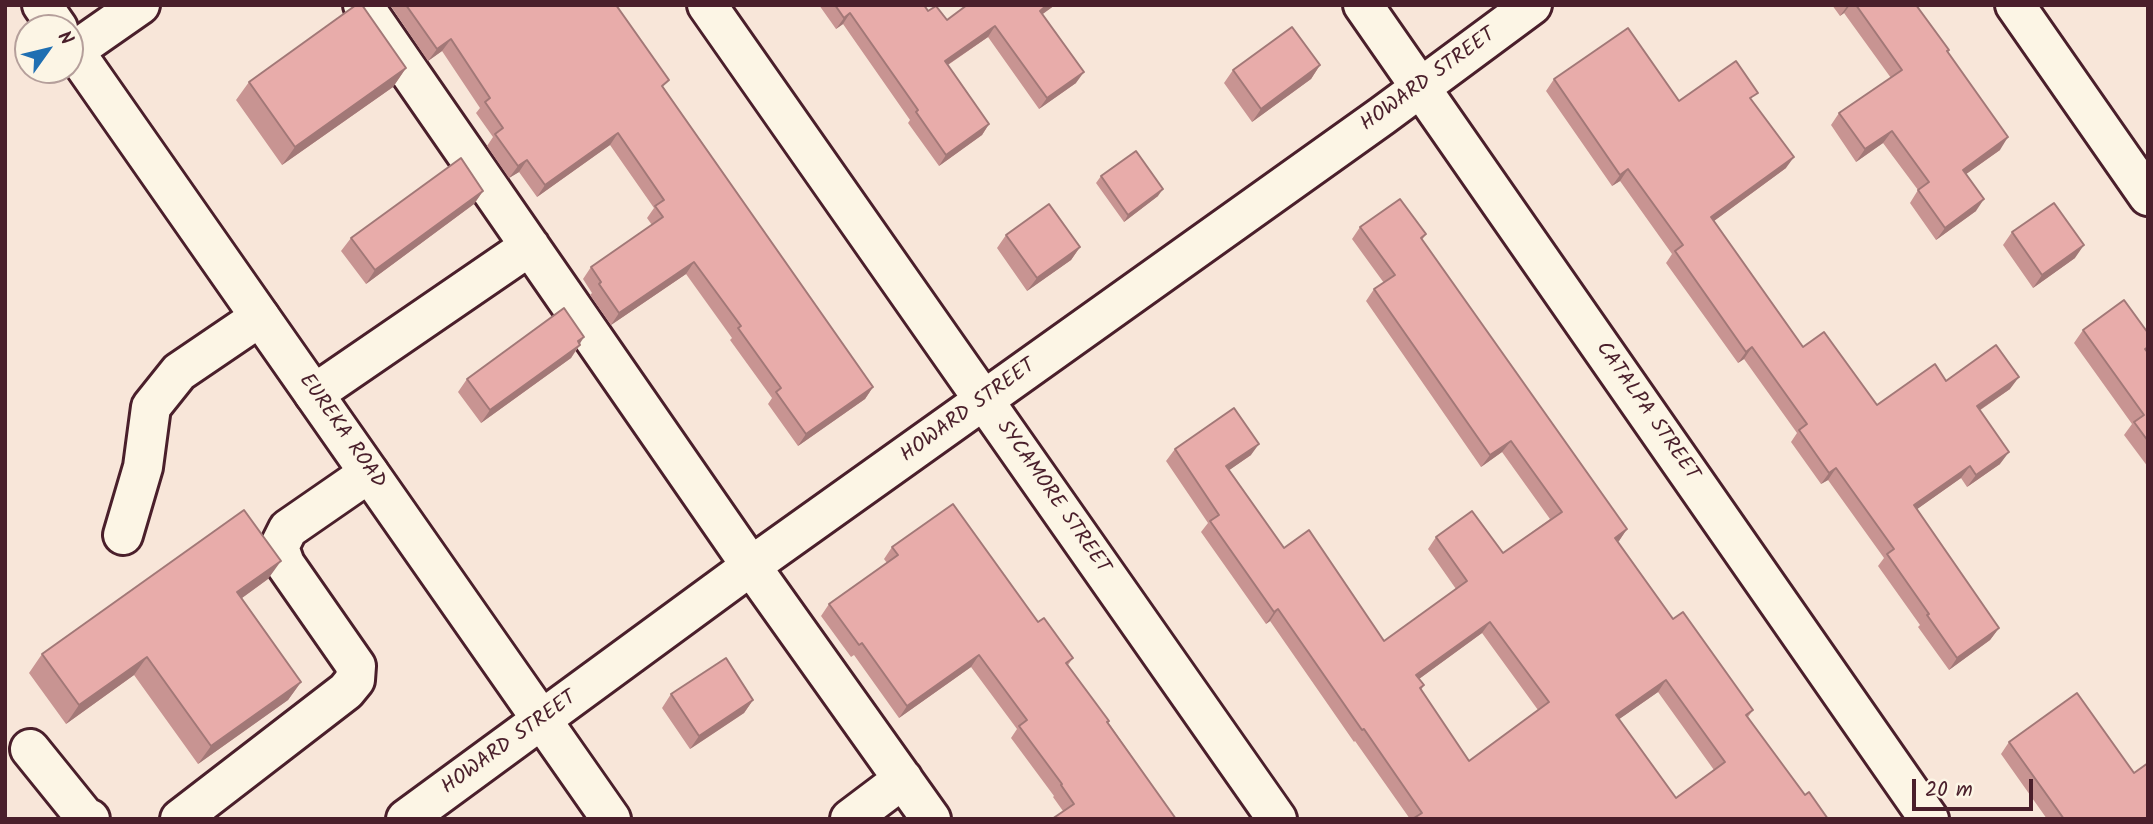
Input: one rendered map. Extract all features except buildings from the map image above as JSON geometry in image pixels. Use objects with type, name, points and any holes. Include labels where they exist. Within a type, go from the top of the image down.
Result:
[{"type":"street","points":[[84,33],[139,5]]},
{"type":"street","points":[[363,5],[751,566],[930,819]]},
{"type":"street","name":"SYCAMORE STREET","points":[[707,5],[1277,819]]},
{"type":"street","name":"CATALPA STREET","points":[[1363,5],[1930,819]]},
{"type":"street","name":"HOWARD STREET","points":[[406,819],[751,566],[984,402],[1532,5]]},
{"type":"street","points":[[2014,5],[2148,195]]},
{"type":"street","name":"EUREKA ROAD","points":[[84,66],[611,819]]},
{"type":"street","points":[[314,394],[530,246]]},
{"type":"street","points":[[123,535],[143,467],[151,407],[179,372],[260,317]]},
{"type":"street","points":[[180,819],[309,721],[346,691],[355,680],[356,666],[285,564],[279,547],[288,529],[369,472]]},
{"type":"street","points":[[30,749],[70,799],[90,819]]},
{"type":"street","points":[[850,819],[903,779]]}]
